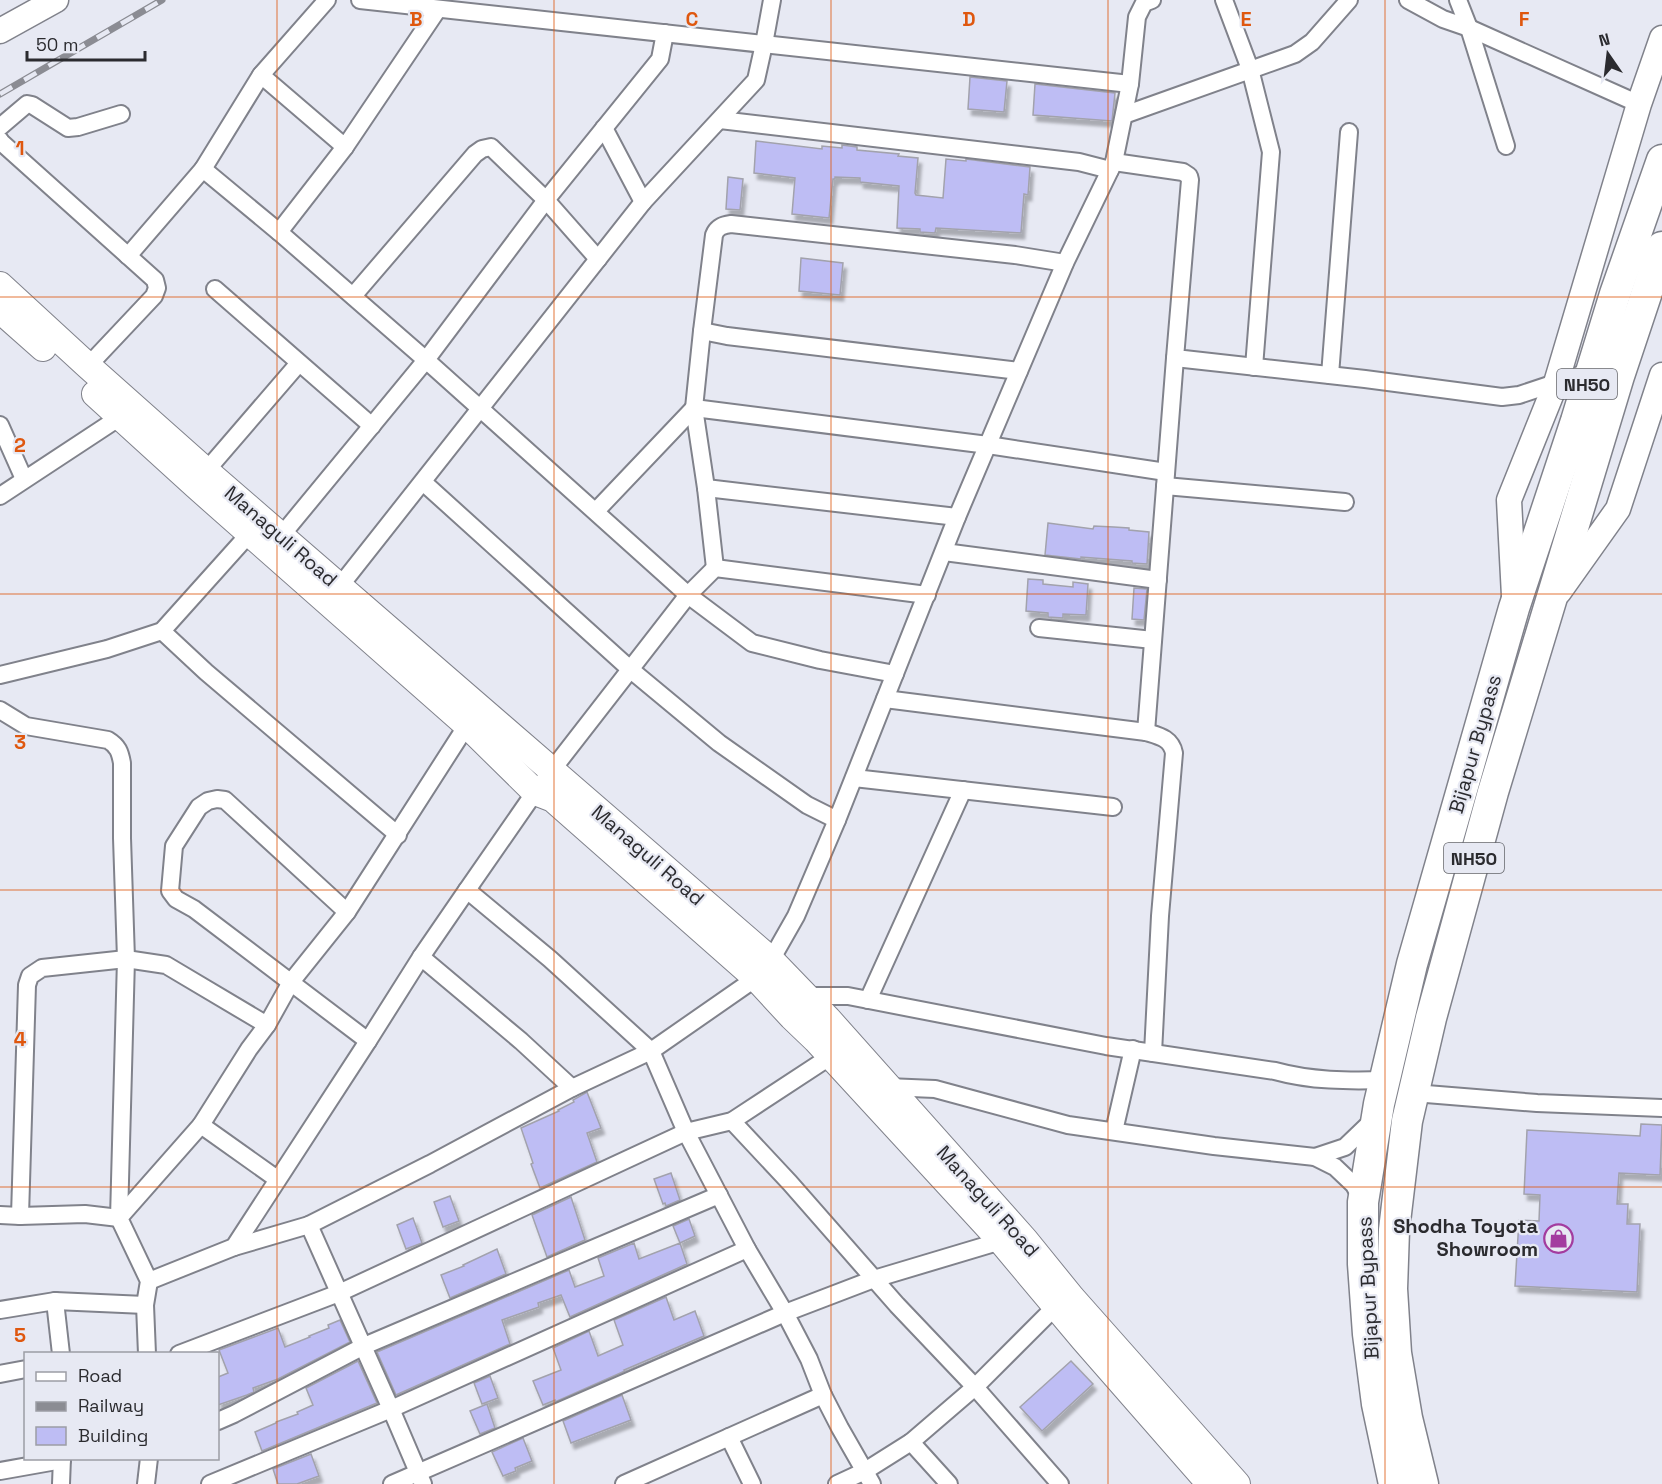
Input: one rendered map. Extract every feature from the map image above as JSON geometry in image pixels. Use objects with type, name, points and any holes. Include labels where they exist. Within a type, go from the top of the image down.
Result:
[{"type":"highway","name":"Bijapur Bypass","points":[[1392,1480],[1377,1404],[1368,1334],[1363,1264],[1363,1202],[1382,1092],[1412,964],[1514,608],[1615,294],[1662,160]]},
{"type":"highway","name":"Bijapur Bypass","points":[[1423,1484],[1405,1407],[1396,1353],[1392,1289],[1394,1230],[1407,1121],[1431,1018],[1465,892],[1548,606],[1619,376],[1662,247]]},
{"type":"main road","name":"Managuli Road","points":[[0,285],[206,471],[552,771],[763,969],[831,1056],[1001,1241],[1062,1300],[1237,1484]]},
{"type":"main road","name":"Managuli Road","points":[[0,310],[467,725],[536,792],[553,799],[763,969],[806,996],[1025,1240],[1062,1300],[1210,1484]]},
{"type":"street","points":[[0,31],[56,0]]},
{"type":"street","points":[[128,256],[203,170],[261,75],[327,0]]},
{"type":"street","points":[[360,0],[1130,84]]},
{"type":"street","points":[[340,586],[643,202],[756,81],[772,0]]},
{"type":"street","points":[[149,1281],[234,1247],[309,1225],[430,1164],[572,1088],[651,1051],[763,969],[796,916],[854,778],[957,517],[1065,263],[1112,166],[1130,84],[1137,17],[1144,3],[1152,0]]},
{"type":"street","points":[[1224,0],[1250,69],[1271,152],[1254,367]]},
{"type":"street","points":[[1124,115],[1295,54],[1306,48],[1349,0]]},
{"type":"street","points":[[1408,0],[1443,19],[1639,104]]},
{"type":"street","points":[[1458,0],[1506,146]]},
{"type":"street","points":[[279,232],[345,147],[438,9]]},
{"type":"street","points":[[280,536],[426,360],[546,200],[660,59],[664,33]]},
{"type":"street","points":[[1514,608],[1509,500],[1556,382],[1639,104],[1662,38]]},
{"type":"street","points":[[261,75],[345,147]]},
{"type":"street","points":[[0,127],[27,104],[68,128],[121,114]]},
{"type":"street","points":[[720,120],[1112,166],[1183,172],[1189,176],[1146,732]]},
{"type":"street","points":[[604,128],[643,202]]},
{"type":"street","points":[[1330,375],[1349,132]]},
{"type":"street","points":[[0,140],[155,280],[157,288],[154,296],[88,366]]},
{"type":"street","points":[[353,296],[475,154],[491,147],[546,200],[598,259]]},
{"type":"street","points":[[203,170],[353,296],[688,595],[752,643],[895,674]]},
{"type":"street","points":[[715,567],[694,408],[716,231],[724,225],[731,224],[1065,263]]},
{"type":"street","points":[[215,289],[372,426]]},
{"type":"street","points":[[702,331],[727,336],[1019,371]]},
{"type":"street","points":[[1175,358],[1502,397],[1519,395],[1591,371]]},
{"type":"street","points":[[206,471],[299,363]]},
{"type":"street","points":[[1548,606],[1618,509],[1662,375]]},
{"type":"street","points":[[596,511],[694,408]]},
{"type":"street","points":[[694,408],[988,445],[1166,479],[1345,502]]},
{"type":"street","points":[[0,496],[120,417]]},
{"type":"street","points":[[0,425],[24,479]]},
{"type":"street","points":[[423,482],[631,670],[719,743],[807,806],[837,820]]},
{"type":"street","points":[[706,488],[957,517]]},
{"type":"street","points":[[0,675],[107,649],[162,631],[250,533]]},
{"type":"street","points":[[944,552],[1158,580]]},
{"type":"street","points":[[234,1247],[421,957],[536,792],[688,595],[715,567]]},
{"type":"street","points":[[715,567],[927,595]]},
{"type":"street","points":[[1039,628],[1153,640]]},
{"type":"street","points":[[162,631],[206,672],[398,835]]},
{"type":"street","points":[[885,699],[1146,732],[1167,740],[1174,753],[1153,1053]]},
{"type":"street","points":[[0,711],[26,726],[108,740],[116,745],[120,752],[126,959],[119,1218],[149,1281],[145,1305],[147,1352]]},
{"type":"street","points":[[119,1218],[201,1125],[249,1049],[267,1025],[291,982],[347,912],[467,725]]},
{"type":"street","points":[[854,778],[1113,807]]},
{"type":"street","points":[[868,1000],[963,790]]},
{"type":"street","points":[[347,912],[225,800],[208,801],[199,807],[174,846],[170,887],[172,895],[194,909],[368,1041]]},
{"type":"street","points":[[467,890],[550,959],[651,1051],[686,1132],[747,1249],[785,1313],[809,1359],[823,1395],[869,1478]]},
{"type":"street","points":[[421,957],[521,1041],[572,1088]]},
{"type":"street","points":[[20,1216],[27,985],[30,976],[42,968],[126,959],[166,965],[267,1025]]},
{"type":"street","points":[[806,996],[848,996],[1106,1047],[1133,1049],[1289,1075],[1342,1081],[1382,1092],[1369,1124],[1345,1147],[1315,1157]]},
{"type":"street","points":[[1114,1131],[1133,1049]]},
{"type":"street","points":[[182,1352],[339,1293],[686,1132],[732,1121],[831,1056]]},
{"type":"street","points":[[886,1087],[935,1089],[1068,1125],[1214,1146],[1315,1157],[1335,1167],[1354,1185],[1363,1202]]},
{"type":"street","points":[[1414,1093],[1537,1103],[1662,1108]]},
{"type":"street","points":[[732,1121],[975,1387],[1060,1484]]},
{"type":"street","points":[[201,1125],[277,1179]]},
{"type":"street","points":[[219,1420],[364,1346],[719,1195]]},
{"type":"street","points":[[0,1215],[85,1214],[119,1218]]},
{"type":"street","points":[[309,1225],[420,1478]]},
{"type":"street","points":[[392,1484],[420,1478],[785,1313],[874,1279],[1001,1241]]},
{"type":"street","points":[[210,1484],[391,1409],[747,1249]]},
{"type":"street","points":[[837,1484],[869,1478],[975,1387],[1062,1300]]},
{"type":"street","points":[[0,1310],[55,1301],[145,1305]]},
{"type":"street","points":[[55,1301],[61,1352]]},
{"type":"street","points":[[0,1374],[24,1369]]},
{"type":"street","points":[[624,1484],[823,1395]]},
{"type":"street","points":[[729,1437],[752,1484]]},
{"type":"street","points":[[911,1442],[949,1484]]},
{"type":"street","points":[[0,1471],[57,1460]]},
{"type":"street","points":[[61,1484],[62,1460]]},
{"type":"street","points":[[146,1484],[149,1460]]},
{"type":"building","points":[[970,77],[1007,81],[1004,112],[968,109]]},
{"type":"building","points":[[1035,84],[1115,93],[1112,121],[1033,115]]},
{"type":"building","points":[[756,141],[822,149],[822,146],[842,148],[842,145],[857,147],[857,150],[918,158],[916,195],[943,198],[946,159],[966,161],[966,159],[1030,167],[1028,195],[1024,194],[1021,233],[936,228],[935,233],[920,232],[920,229],[897,228],[899,186],[860,182],[860,178],[835,177],[833,179],[829,218],[792,214],[795,178],[754,173]]},
{"type":"building","points":[[728,177],[743,179],[740,210],[726,209]]},
{"type":"building","points":[[801,258],[843,263],[840,295],[799,291]]},
{"type":"building","points":[[1048,523],[1093,529],[1094,526],[1129,528],[1129,530],[1149,532],[1147,564],[1045,555]]},
{"type":"building","points":[[1028,579],[1043,580],[1043,584],[1073,587],[1073,582],[1088,584],[1086,615],[1063,614],[1063,618],[1048,617],[1048,613],[1026,611]]},
{"type":"building","points":[[1134,588],[1147,589],[1144,620],[1132,619]]},
{"type":"building","points":[[587,1092],[601,1128],[587,1133],[597,1162],[540,1188],[521,1128],[559,1111]]},
{"type":"building","points":[[1641,1124],[1662,1125],[1660,1175],[1619,1173],[1617,1204],[1628,1204],[1627,1224],[1640,1224],[1637,1292],[1515,1286],[1519,1220],[1539,1221],[1540,1195],[1524,1194],[1527,1130],[1640,1136]]},
{"type":"building","points":[[671,1173],[680,1200],[666,1206],[665,1203],[663,1204],[654,1179]]},
{"type":"building","points":[[450,1196],[459,1221],[443,1227],[434,1202]]},
{"type":"building","points":[[571,1197],[585,1240],[547,1257],[532,1215]]},
{"type":"building","points":[[413,1218],[422,1243],[406,1249],[397,1225]]},
{"type":"building","points":[[689,1219],[695,1236],[680,1243],[673,1226]]},
{"type":"building","points":[[634,1243],[639,1259],[680,1243],[687,1264],[570,1317],[561,1295],[538,1303],[539,1307],[502,1320],[510,1344],[396,1395],[377,1352],[569,1270],[575,1287],[604,1276],[598,1258]]},
{"type":"building","points":[[497,1249],[506,1274],[450,1298],[441,1275]]},
{"type":"building","points":[[666,1297],[674,1320],[695,1311],[704,1336],[555,1402],[555,1400],[543,1405],[533,1381],[561,1370],[553,1348],[589,1331],[598,1356],[623,1345],[614,1320]]},
{"type":"building","points":[[340,1320],[350,1342],[278,1379],[253,1388],[254,1392],[219,1405],[219,1377],[228,1373],[219,1350],[278,1328],[285,1347],[329,1328],[328,1325]]},
{"type":"building","points":[[358,1361],[377,1403],[262,1451],[255,1432],[298,1414],[297,1412],[313,1405],[306,1388]]},
{"type":"building","points":[[1071,1361],[1093,1384],[1042,1431],[1020,1407]]},
{"type":"building","points":[[490,1376],[498,1398],[482,1404],[474,1383]]},
{"type":"building","points":[[622,1395],[631,1420],[571,1443],[563,1421]]},
{"type":"building","points":[[487,1404],[495,1428],[480,1434],[470,1411]]},
{"type":"building","points":[[523,1438],[532,1461],[503,1476],[492,1452]]},
{"type":"building","points":[[311,1454],[319,1476],[297,1484],[278,1484],[273,1469]]},
{"type":"railway","points":[[0,94],[162,0]]},
{"type":"place","name":"Shodha Toyota Showroom","points":[[1559,1238]]}]
